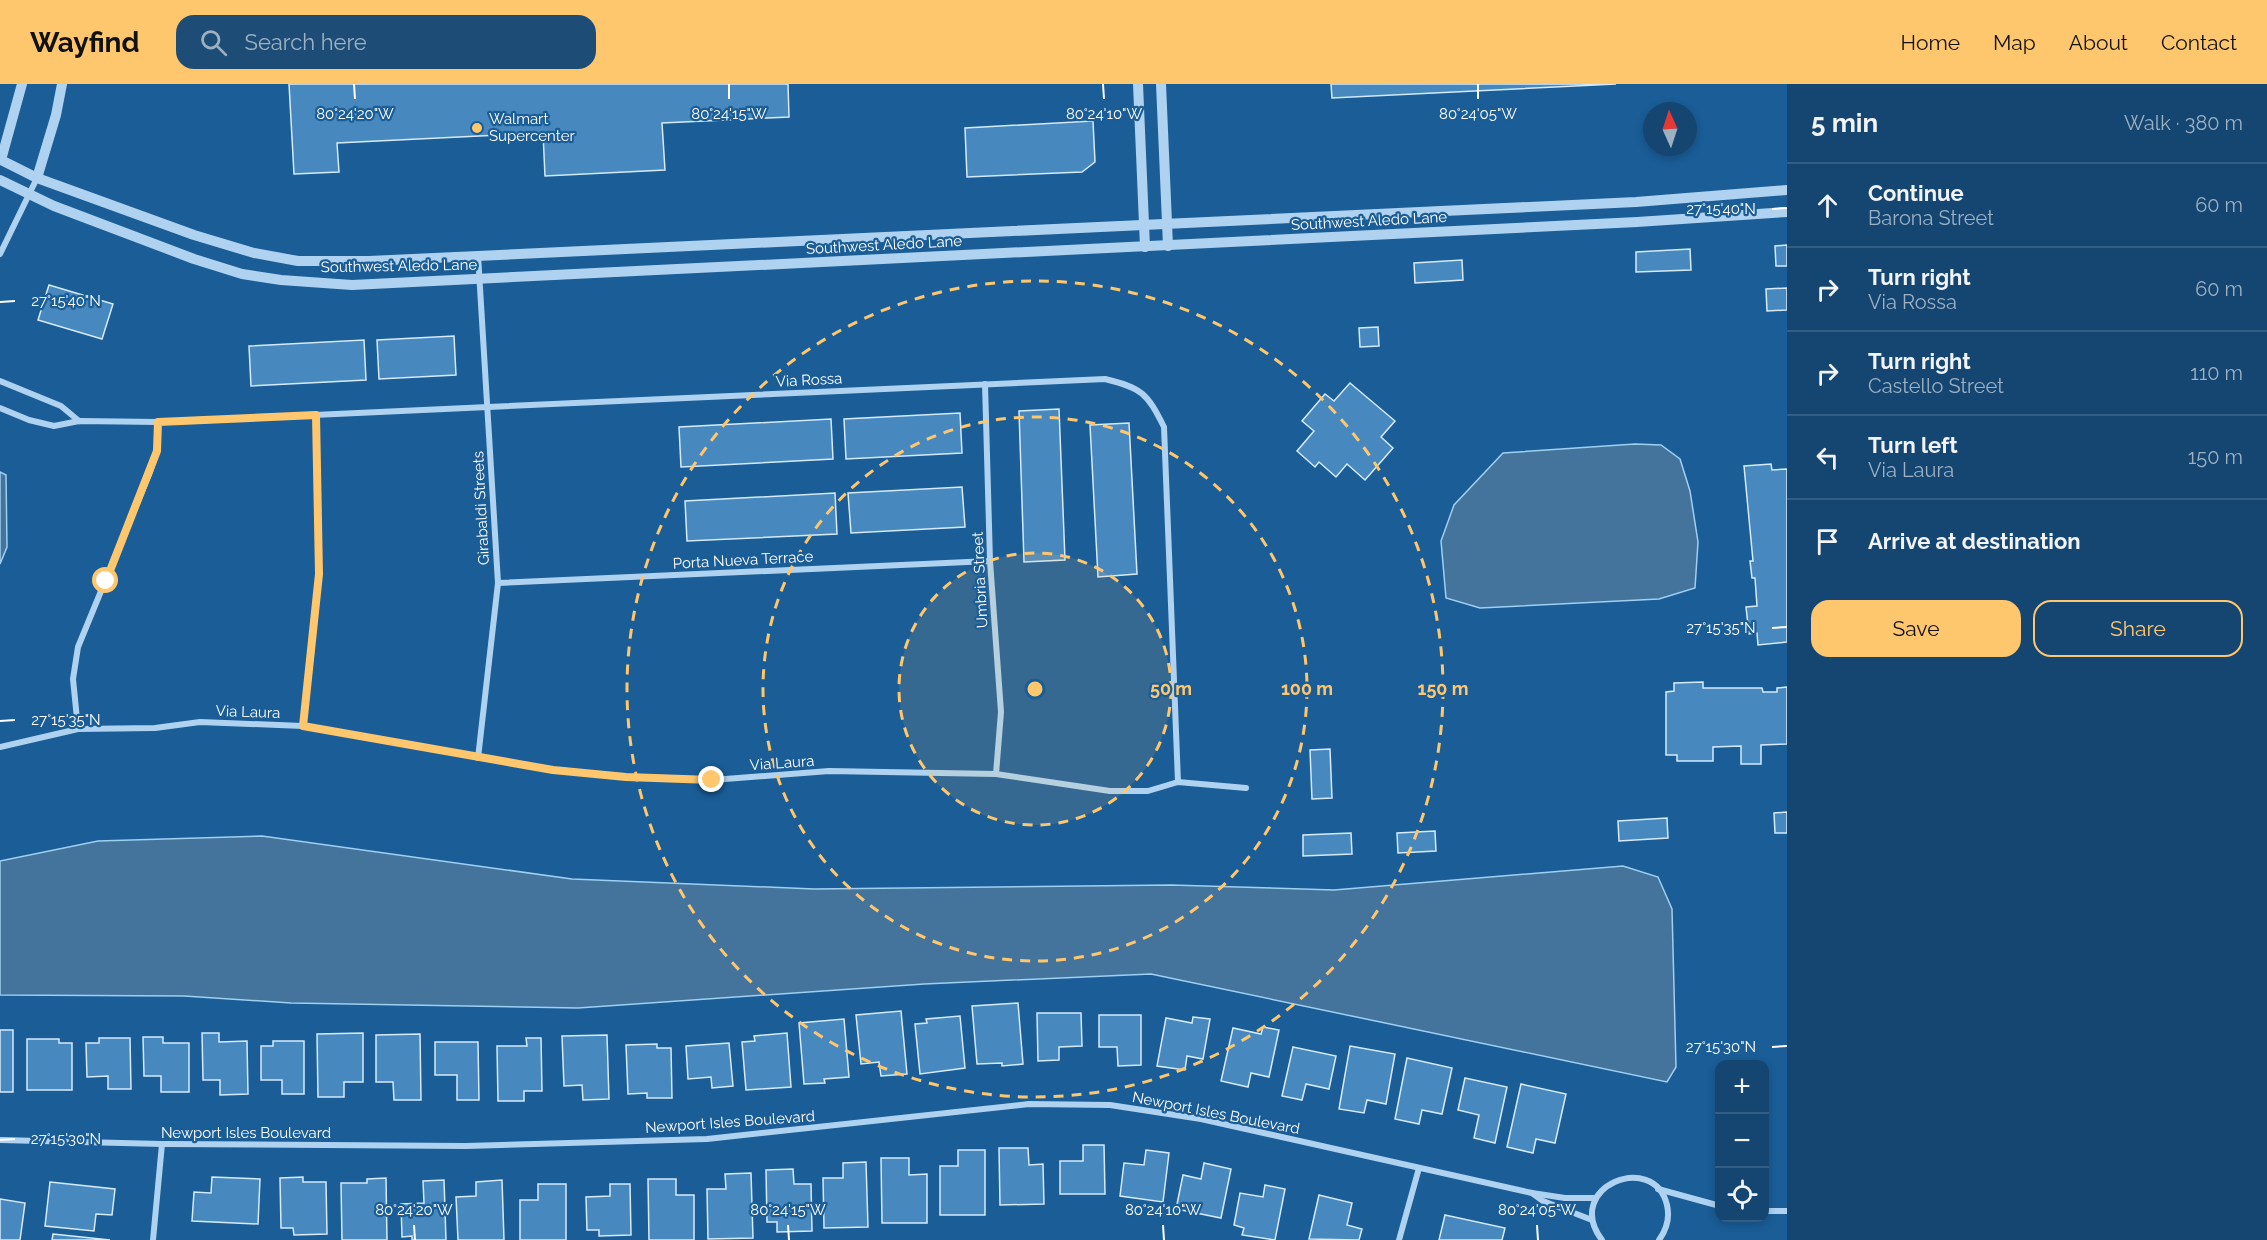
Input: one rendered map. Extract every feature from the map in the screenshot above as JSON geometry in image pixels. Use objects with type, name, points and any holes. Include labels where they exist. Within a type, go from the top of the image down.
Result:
[{"type":"street","points":[[1,161],[22,84]]},
{"type":"street","points":[[0,254],[37,178],[56,115],[62,84]]},
{"type":"street","points":[[1138,84],[1145,247]]},
{"type":"street","points":[[1161,84],[1168,246]]},
{"type":"street","name":"Southwest Aledo Lane","points":[[1,161],[37,178],[195,235],[255,253],[298,261],[369,261],[1636,202],[1787,190]]},
{"type":"street","name":"Southwest Aledo Lane","points":[[0,180],[194,259],[242,274],[281,280],[352,285],[1168,246],[1787,212]]},
{"type":"street","name":"Girabaldi Streets","points":[[478,255],[498,583],[478,758]]},
{"type":"street","name":"Via Rossa","points":[[0,408],[29,420],[54,426],[79,421],[158,422],[1105,379],[1130,384],[1151,401],[1164,427],[1178,782]]},
{"type":"street","points":[[0,381],[61,406],[79,421]]},
{"type":"street","name":"Umbria Street","points":[[985,384],[990,561],[1001,712],[996,774]]},
{"type":"street","points":[[303,726],[319,574],[316,415]]},
{"type":"street","points":[[78,729],[73,679],[78,647],[150,472],[157,451],[158,422]]},
{"type":"street","name":"Porta Nueva Terrace","points":[[498,583],[990,561]]},
{"type":"street","name":"Via Laura","points":[[0,747],[78,729],[155,728],[200,722],[303,726],[553,770],[626,777],[712,780],[829,771],[996,774],[1110,791],[1148,790],[1178,782],[1246,788]]},
{"type":"street","name":"Newport Isles Boulevard","points":[[0,1140],[162,1144],[466,1146],[707,1139],[1029,1104],[1110,1105],[1201,1119],[1532,1193],[1565,1198],[1596,1198]]},
{"type":"street","points":[[153,1240],[162,1144]]},
{"type":"street","points":[[1399,1240],[1419,1168]]},
{"type":"street","points":[[1602,1240],[1592,1220],[1596,1198],[1604,1187],[1615,1180],[1628,1177],[1647,1181],[1658,1189],[1665,1199],[1668,1213],[1667,1226],[1659,1240]]},
{"type":"street","points":[[1658,1189],[1715,1205]]},
{"type":"street","name":"Newport Isles Boulevard","points":[[1532,1193],[1543,1201],[1592,1220]]},
{"type":"street","points":[[1769,1211],[1787,1211]]},
{"type":"water","points":[[1635,444],[1661,445],[1680,459],[1690,491],[1698,542],[1695,588],[1659,599],[1480,608],[1446,598],[1441,541],[1454,505],[1503,453]]},
{"type":"water","points":[[0,472],[6,475],[7,547],[0,564]]},
{"type":"water","points":[[262,836],[572,879],[814,889],[1171,885],[1334,890],[1623,866],[1658,877],[1672,909],[1676,1067],[1667,1082],[1151,974],[924,984],[578,1008],[291,1003],[184,996],[0,995],[0,861],[98,841]]},
{"type":"building","name":"Walmart Supercenter","points":[[289,84],[788,84],[789,117],[662,123],[665,170],[545,176],[543,133],[337,143],[339,172],[294,174]]},
{"type":"building","points":[[1331,84],[1616,84],[1332,98]]},
{"type":"building","points":[[1093,121],[1095,162],[1082,172],[967,177],[965,128]]},
{"type":"building","points":[[1787,245],[1787,266],[1776,266],[1775,246]]},
{"type":"building","points":[[1690,249],[1691,270],[1636,272],[1636,252]]},
{"type":"building","points":[[1462,260],[1463,280],[1415,283],[1414,263]]},
{"type":"building","points":[[49,285],[113,304],[102,339],[38,320]]},
{"type":"building","points":[[1787,288],[1787,310],[1767,311],[1766,289]]},
{"type":"building","points":[[1378,327],[1379,346],[1360,347],[1359,328]]},
{"type":"building","points":[[454,336],[456,375],[379,379],[377,340]]},
{"type":"building","points":[[364,340],[366,380],[251,386],[249,346]]},
{"type":"building","points":[[1350,383],[1395,421],[1381,437],[1393,448],[1365,480],[1347,464],[1336,477],[1319,462],[1315,467],[1297,451],[1314,431],[1302,421],[1325,394],[1334,401]]},
{"type":"building","points":[[1059,409],[1065,560],[1024,562],[1019,411]]},
{"type":"building","points":[[960,413],[962,453],[846,459],[844,419]]},
{"type":"building","points":[[831,419],[833,459],[681,467],[679,427]]},
{"type":"building","points":[[1129,423],[1137,574],[1098,577],[1090,425]]},
{"type":"building","points":[[1771,464],[1772,470],[1787,469],[1787,642],[1758,645],[1757,633],[1749,634],[1746,607],[1757,606],[1755,578],[1752,578],[1750,561],[1753,561],[1744,466]]},
{"type":"building","points":[[962,487],[965,527],[851,533],[848,493]]},
{"type":"building","points":[[835,493],[837,534],[687,541],[685,501]]},
{"type":"building","points":[[1703,682],[1703,688],[1762,688],[1763,692],[1777,692],[1777,688],[1787,687],[1787,744],[1761,745],[1761,764],[1741,764],[1741,746],[1713,747],[1713,761],[1677,761],[1677,755],[1666,755],[1666,692],[1674,691],[1674,683]]},
{"type":"building","points":[[1330,749],[1332,798],[1312,799],[1310,750]]},
{"type":"building","points":[[1787,812],[1787,833],[1775,833],[1774,813]]},
{"type":"building","points":[[1667,818],[1668,838],[1619,841],[1618,821]]},
{"type":"building","points":[[1435,831],[1436,851],[1398,853],[1397,833]]},
{"type":"building","points":[[1351,833],[1352,854],[1303,856],[1303,835]]},
{"type":"building","points":[[1018,1003],[1023,1064],[1002,1066],[1002,1063],[977,1064],[972,1006]]},
{"type":"building","points":[[901,1011],[907,1074],[881,1076],[879,1062],[861,1064],[856,1015]]},
{"type":"building","points":[[1037,1013],[1081,1013],[1082,1046],[1059,1047],[1059,1060],[1038,1061]]},
{"type":"building","points":[[1099,1015],[1141,1015],[1141,1065],[1118,1066],[1117,1047],[1099,1047]]},
{"type":"building","points":[[960,1016],[965,1068],[920,1074],[915,1024],[927,1023],[926,1019]]},
{"type":"building","points":[[1193,1017],[1210,1019],[1203,1059],[1187,1056],[1185,1070],[1157,1066],[1166,1018],[1192,1023]]},
{"type":"building","points":[[844,1019],[849,1077],[824,1079],[825,1083],[804,1084],[799,1023]]},
{"type":"building","points":[[1263,1027],[1279,1030],[1269,1077],[1251,1073],[1248,1087],[1221,1081],[1233,1028],[1261,1034]]},
{"type":"building","points":[[0,1030],[13,1030],[13,1092],[0,1092]]},
{"type":"building","points":[[202,1033],[219,1033],[219,1042],[247,1041],[248,1094],[220,1095],[220,1080],[203,1080]]},
{"type":"building","points":[[363,1033],[363,1082],[344,1082],[344,1097],[318,1097],[317,1034]]},
{"type":"building","points":[[787,1033],[791,1087],[746,1090],[742,1042],[755,1041],[754,1036]]},
{"type":"building","points":[[420,1034],[421,1100],[394,1100],[393,1082],[376,1082],[376,1035]]},
{"type":"building","points":[[607,1035],[609,1099],[583,1100],[582,1085],[564,1086],[562,1036]]},
{"type":"building","points":[[143,1037],[163,1037],[163,1043],[189,1043],[189,1092],[161,1092],[161,1076],[144,1076]]},
{"type":"building","points":[[99,1038],[130,1038],[131,1089],[108,1089],[108,1076],[87,1077],[86,1043],[99,1043]]},
{"type":"building","points":[[526,1038],[541,1038],[542,1091],[524,1091],[524,1101],[498,1101],[497,1046],[527,1046]]},
{"type":"building","points":[[27,1039],[59,1039],[59,1043],[72,1043],[72,1090],[27,1090]]},
{"type":"building","points":[[273,1041],[304,1041],[304,1094],[282,1094],[282,1080],[261,1080],[261,1046],[273,1046]]},
{"type":"building","points":[[435,1042],[478,1042],[479,1100],[457,1100],[457,1075],[435,1075]]},
{"type":"building","points":[[729,1043],[733,1086],[712,1088],[711,1077],[688,1079],[686,1046]]},
{"type":"building","points":[[657,1044],[657,1048],[671,1048],[672,1098],[647,1098],[647,1093],[628,1094],[626,1045]]},
{"type":"building","points":[[1350,1046],[1395,1054],[1386,1104],[1367,1100],[1364,1113],[1339,1109]]},
{"type":"building","points":[[1293,1047],[1336,1056],[1329,1089],[1306,1084],[1302,1100],[1282,1096]]},
{"type":"building","points":[[1407,1058],[1452,1068],[1442,1114],[1422,1110],[1419,1124],[1395,1119]]},
{"type":"building","points":[[1465,1078],[1507,1087],[1495,1143],[1474,1138],[1479,1115],[1458,1110]]},
{"type":"building","points":[[1521,1084],[1566,1094],[1555,1143],[1536,1139],[1533,1153],[1507,1147]]},
{"type":"building","points":[[1083,1145],[1104,1145],[1105,1194],[1060,1194],[1060,1161],[1083,1161]]},
{"type":"building","points":[[999,1148],[1028,1148],[1029,1165],[1043,1164],[1044,1204],[1000,1205]]},
{"type":"building","points":[[958,1150],[985,1150],[985,1215],[940,1215],[940,1166],[958,1166]]},
{"type":"building","points":[[1146,1150],[1169,1153],[1163,1202],[1120,1196],[1124,1163],[1144,1165]]},
{"type":"building","points":[[881,1158],[909,1158],[909,1175],[927,1174],[927,1223],[882,1223]]},
{"type":"building","points":[[866,1162],[868,1227],[824,1228],[823,1178],[843,1178],[843,1163]]},
{"type":"building","points":[[1204,1163],[1231,1169],[1221,1218],[1176,1209],[1183,1175],[1201,1179]]},
{"type":"building","points":[[793,1169],[794,1184],[811,1184],[812,1231],[777,1232],[777,1222],[767,1222],[766,1170]]},
{"type":"building","points":[[751,1173],[753,1238],[708,1239],[707,1189],[726,1189],[725,1174]]},
{"type":"building","points":[[212,1177],[260,1179],[258,1224],[192,1221],[194,1192],[211,1193]]},
{"type":"building","points":[[303,1177],[303,1182],[326,1182],[327,1234],[294,1235],[293,1228],[281,1228],[280,1178]]},
{"type":"building","points":[[386,1178],[387,1240],[342,1240],[341,1183],[367,1183],[367,1179]]},
{"type":"building","points":[[648,1179],[676,1179],[676,1195],[694,1195],[694,1240],[649,1240]]},
{"type":"building","points":[[444,1180],[446,1240],[412,1240],[412,1236],[402,1237],[401,1204],[424,1203],[423,1181]]},
{"type":"building","points":[[502,1180],[504,1240],[458,1240],[456,1197],[476,1196],[476,1182]]},
{"type":"building","points":[[50,1182],[115,1189],[112,1215],[96,1214],[94,1231],[45,1226]]},
{"type":"building","points":[[538,1184],[566,1184],[566,1240],[520,1240],[520,1200],[538,1200]]},
{"type":"building","points":[[610,1184],[630,1184],[631,1235],[599,1236],[599,1230],[587,1230],[586,1197],[610,1196]]},
{"type":"building","points":[[1265,1185],[1285,1189],[1275,1240],[1242,1235],[1244,1228],[1234,1225],[1240,1193],[1263,1197]]},
{"type":"building","points":[[1319,1195],[1352,1203],[1347,1225],[1362,1229],[1359,1240],[1309,1239]]},
{"type":"building","points":[[0,1199],[25,1203],[20,1240],[0,1240]]},
{"type":"building","points":[[1445,1215],[1505,1228],[1502,1240],[1439,1240]]},
{"type":"building","points":[[53,1234],[110,1240],[52,1240]]},
{"type":"place","name":"Walmart Supercenter","points":[[477,128]]},
{"type":"route","points":[[106,581],[157,451],[158,422],[316,415],[319,574],[310,678],[303,726],[553,770],[626,777],[712,780]]}]
